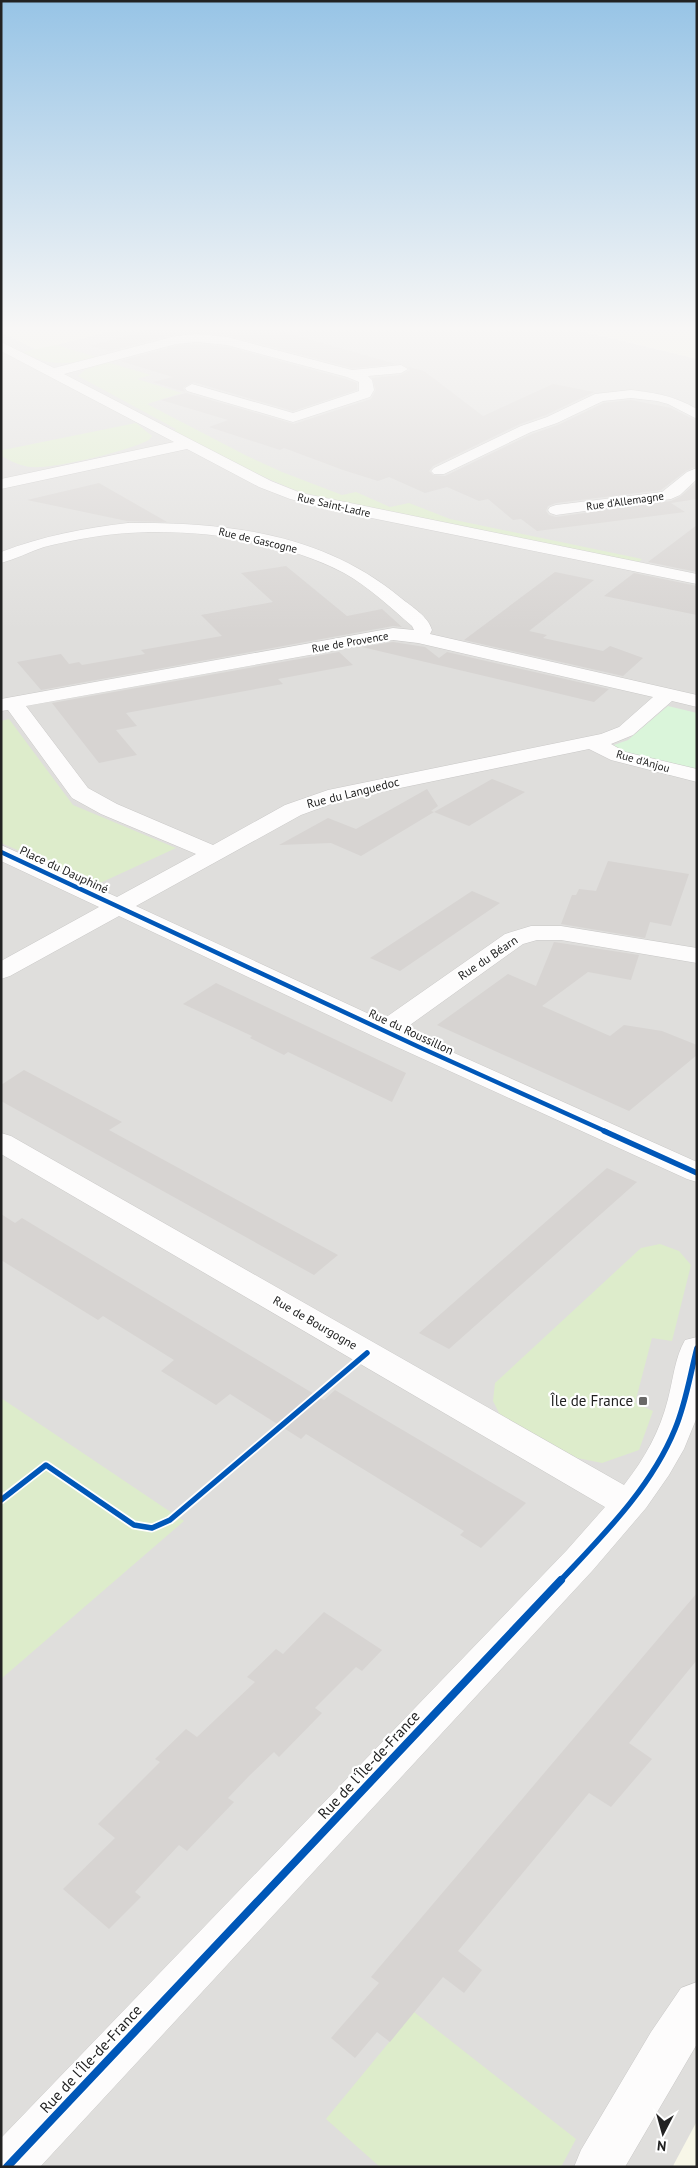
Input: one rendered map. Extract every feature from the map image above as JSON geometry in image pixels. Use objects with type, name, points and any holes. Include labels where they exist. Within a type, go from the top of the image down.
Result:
[{"type":"street","name":"Rue Saint-Ladre","points":[[159,428],[265,484],[309,500],[697,579]]},
{"type":"street","points":[[439,471],[528,428]]},
{"type":"street","points":[[1,484],[189,444]]},
{"type":"street","points":[[6,466],[29,477]]},
{"type":"street","name":"Rue d'Allemagne","points":[[556,510],[665,496],[676,491],[693,478]]},
{"type":"street","name":"Rue de Gascogne","points":[[1,558],[48,541],[109,530],[180,528],[248,536],[315,554],[357,573],[421,624],[423,630],[418,637]]},
{"type":"street","name":"Rue de Provence","points":[[7,704],[383,636],[403,634],[697,701]]},
{"type":"street","name":"Rue du Languedoc","points":[[1,972],[293,810],[321,799],[618,735],[626,731],[668,694]]},
{"type":"street","points":[[7,704],[80,793],[109,809],[214,853]]},
{"type":"street","name":"Rue d'Anjou","points":[[591,742],[627,759],[697,776]]},
{"type":"street","name":"Place du Dauphiné","points":[[1,852],[118,906]]},
{"type":"street","name":"Rue du Roussillon","points":[[118,906],[384,1031],[697,1173]]},
{"type":"street","name":"Rue du Béarn","points":[[384,1031],[514,939],[523,935],[547,932],[560,933],[697,956]]},
{"type":"street","name":"Rue de Bourgogne","points":[[1,1142],[629,1504]]},
{"type":"street","name":"Rue de l'Île-de-France","points":[[7,2167],[573,1567],[645,1486],[670,1442],[683,1403],[697,1348]]},
{"type":"street","points":[[598,2167],[667,2048],[697,2004]]},
{"type":"shaded area","points":[[1,428],[697,428],[697,2167],[1,2167]]},
{"type":"shaded area","points":[[697,2121],[697,2167],[673,2167],[674,2164]]},
{"type":"green space","points":[[111,428],[142,428],[152,436],[149,440],[125,449],[91,458],[42,467],[19,464],[1,456],[1,450]]},
{"type":"green space","points":[[174,428],[193,428],[282,472],[342,495],[356,492],[390,507],[409,503],[450,519],[642,559],[638,563],[326,500],[306,494],[248,469],[173,431],[176,429]]},
{"type":"green space","points":[[668,706],[697,713],[697,773],[623,755],[611,746],[628,740]]},
{"type":"green space","points":[[9,719],[73,805],[176,848],[98,884],[1,843],[1,721]]},
{"type":"green space","points":[[660,1244],[679,1251],[691,1265],[672,1341],[652,1338],[635,1403],[653,1411],[639,1450],[602,1463],[577,1458],[501,1417],[493,1401],[495,1383],[641,1248]]},
{"type":"green space","points":[[1,1398],[184,1521],[1,1679]]},
{"type":"green space","points":[[414,2012],[576,2139],[561,2167],[380,2167],[326,2119]]},
{"type":"building","points":[[213,428],[511,428],[433,466],[429,471],[433,475],[445,476],[532,434],[549,428],[697,428],[697,466],[686,471],[661,490],[556,503],[548,506],[546,511],[549,515],[556,517],[671,501],[681,496],[697,482],[697,499],[671,503],[685,512],[537,531],[521,519],[513,520],[488,499],[479,501],[447,487],[425,493],[389,477],[378,481],[284,448],[280,450]]},
{"type":"building","points":[[99,483],[167,522],[127,521],[27,500]]},
{"type":"building","points":[[697,525],[697,572],[648,562]]},
{"type":"building","points":[[286,566],[347,616],[382,609],[402,627],[393,626],[41,690],[17,662],[61,654],[69,664],[79,662],[82,665],[145,654],[141,650],[222,636],[201,615],[273,602],[241,573]]},
{"type":"building","points":[[555,572],[594,580],[529,631],[547,635],[543,638],[603,651],[610,646],[643,658],[623,676],[464,640]]},
{"type":"building","points":[[634,573],[697,586],[697,615],[604,596]]},
{"type":"building","points":[[393,642],[425,647],[439,658],[447,652],[609,689],[594,702],[362,647]]},
{"type":"building","points":[[339,652],[353,665],[278,679],[283,684],[126,713],[137,726],[116,730],[137,755],[99,763],[52,703]]},
{"type":"building","points":[[492,779],[525,792],[469,826],[434,812]]},
{"type":"building","points":[[427,789],[438,806],[431,811],[434,812],[361,856],[331,843],[279,845],[328,818],[356,829]]},
{"type":"building","points":[[608,861],[689,874],[671,926],[650,922],[645,938],[561,924],[572,895],[576,895],[579,889],[596,891]]},
{"type":"building","points":[[472,891],[500,903],[400,971],[370,958]]},
{"type":"building","points":[[554,942],[639,955],[631,980],[588,972],[542,1006],[610,1036],[624,1025],[662,1031],[697,1045],[697,1055],[629,1111],[437,1025],[508,974],[536,986]]},
{"type":"building","points":[[216,983],[406,1073],[392,1102],[288,1052],[284,1055],[250,1038],[252,1036],[183,1004]]},
{"type":"building","points":[[24,1070],[122,1122],[109,1130],[338,1255],[314,1275],[1,1101],[1,1085]]},
{"type":"building","points":[[607,1168],[637,1182],[449,1349],[419,1333]]},
{"type":"building","points":[[1,1214],[15,1223],[22,1218],[324,1400],[335,1390],[526,1503],[481,1548],[460,1535],[464,1531],[306,1434],[301,1439],[230,1394],[216,1405],[161,1371],[174,1360],[103,1316],[98,1320],[1,1260]]},
{"type":"building","points":[[697,1593],[697,1660],[629,1743],[652,1759],[611,1807],[589,1793],[458,1951],[482,1970],[464,1993],[443,1977],[390,2042],[377,2032],[355,2058],[331,2038],[379,1983],[371,1977]]},
{"type":"building","points":[[324,1612],[382,1650],[362,1671],[356,1667],[315,1708],[322,1713],[279,1757],[274,1752],[249,1776],[228,1798],[234,1802],[187,1851],[179,1845],[135,1892],[141,1897],[109,1929],[63,1889],[115,1838],[98,1824],[160,1762],[155,1759],[186,1729],[197,1737],[255,1682],[247,1677],[276,1649],[283,1654]]},
{"type":"cycle path","points":[[1,852],[419,1047],[697,1173]]},
{"type":"cycle path","points":[[7,2167],[580,1560],[634,1499],[657,1466],[675,1430],[688,1389],[697,1348]]},
{"type":"cycle path","points":[[1,1500],[46,1465],[134,1525],[152,1528],[170,1520],[367,1353]]},
{"type":"place","name":"Île de France","points":[[643,1401]]}]
